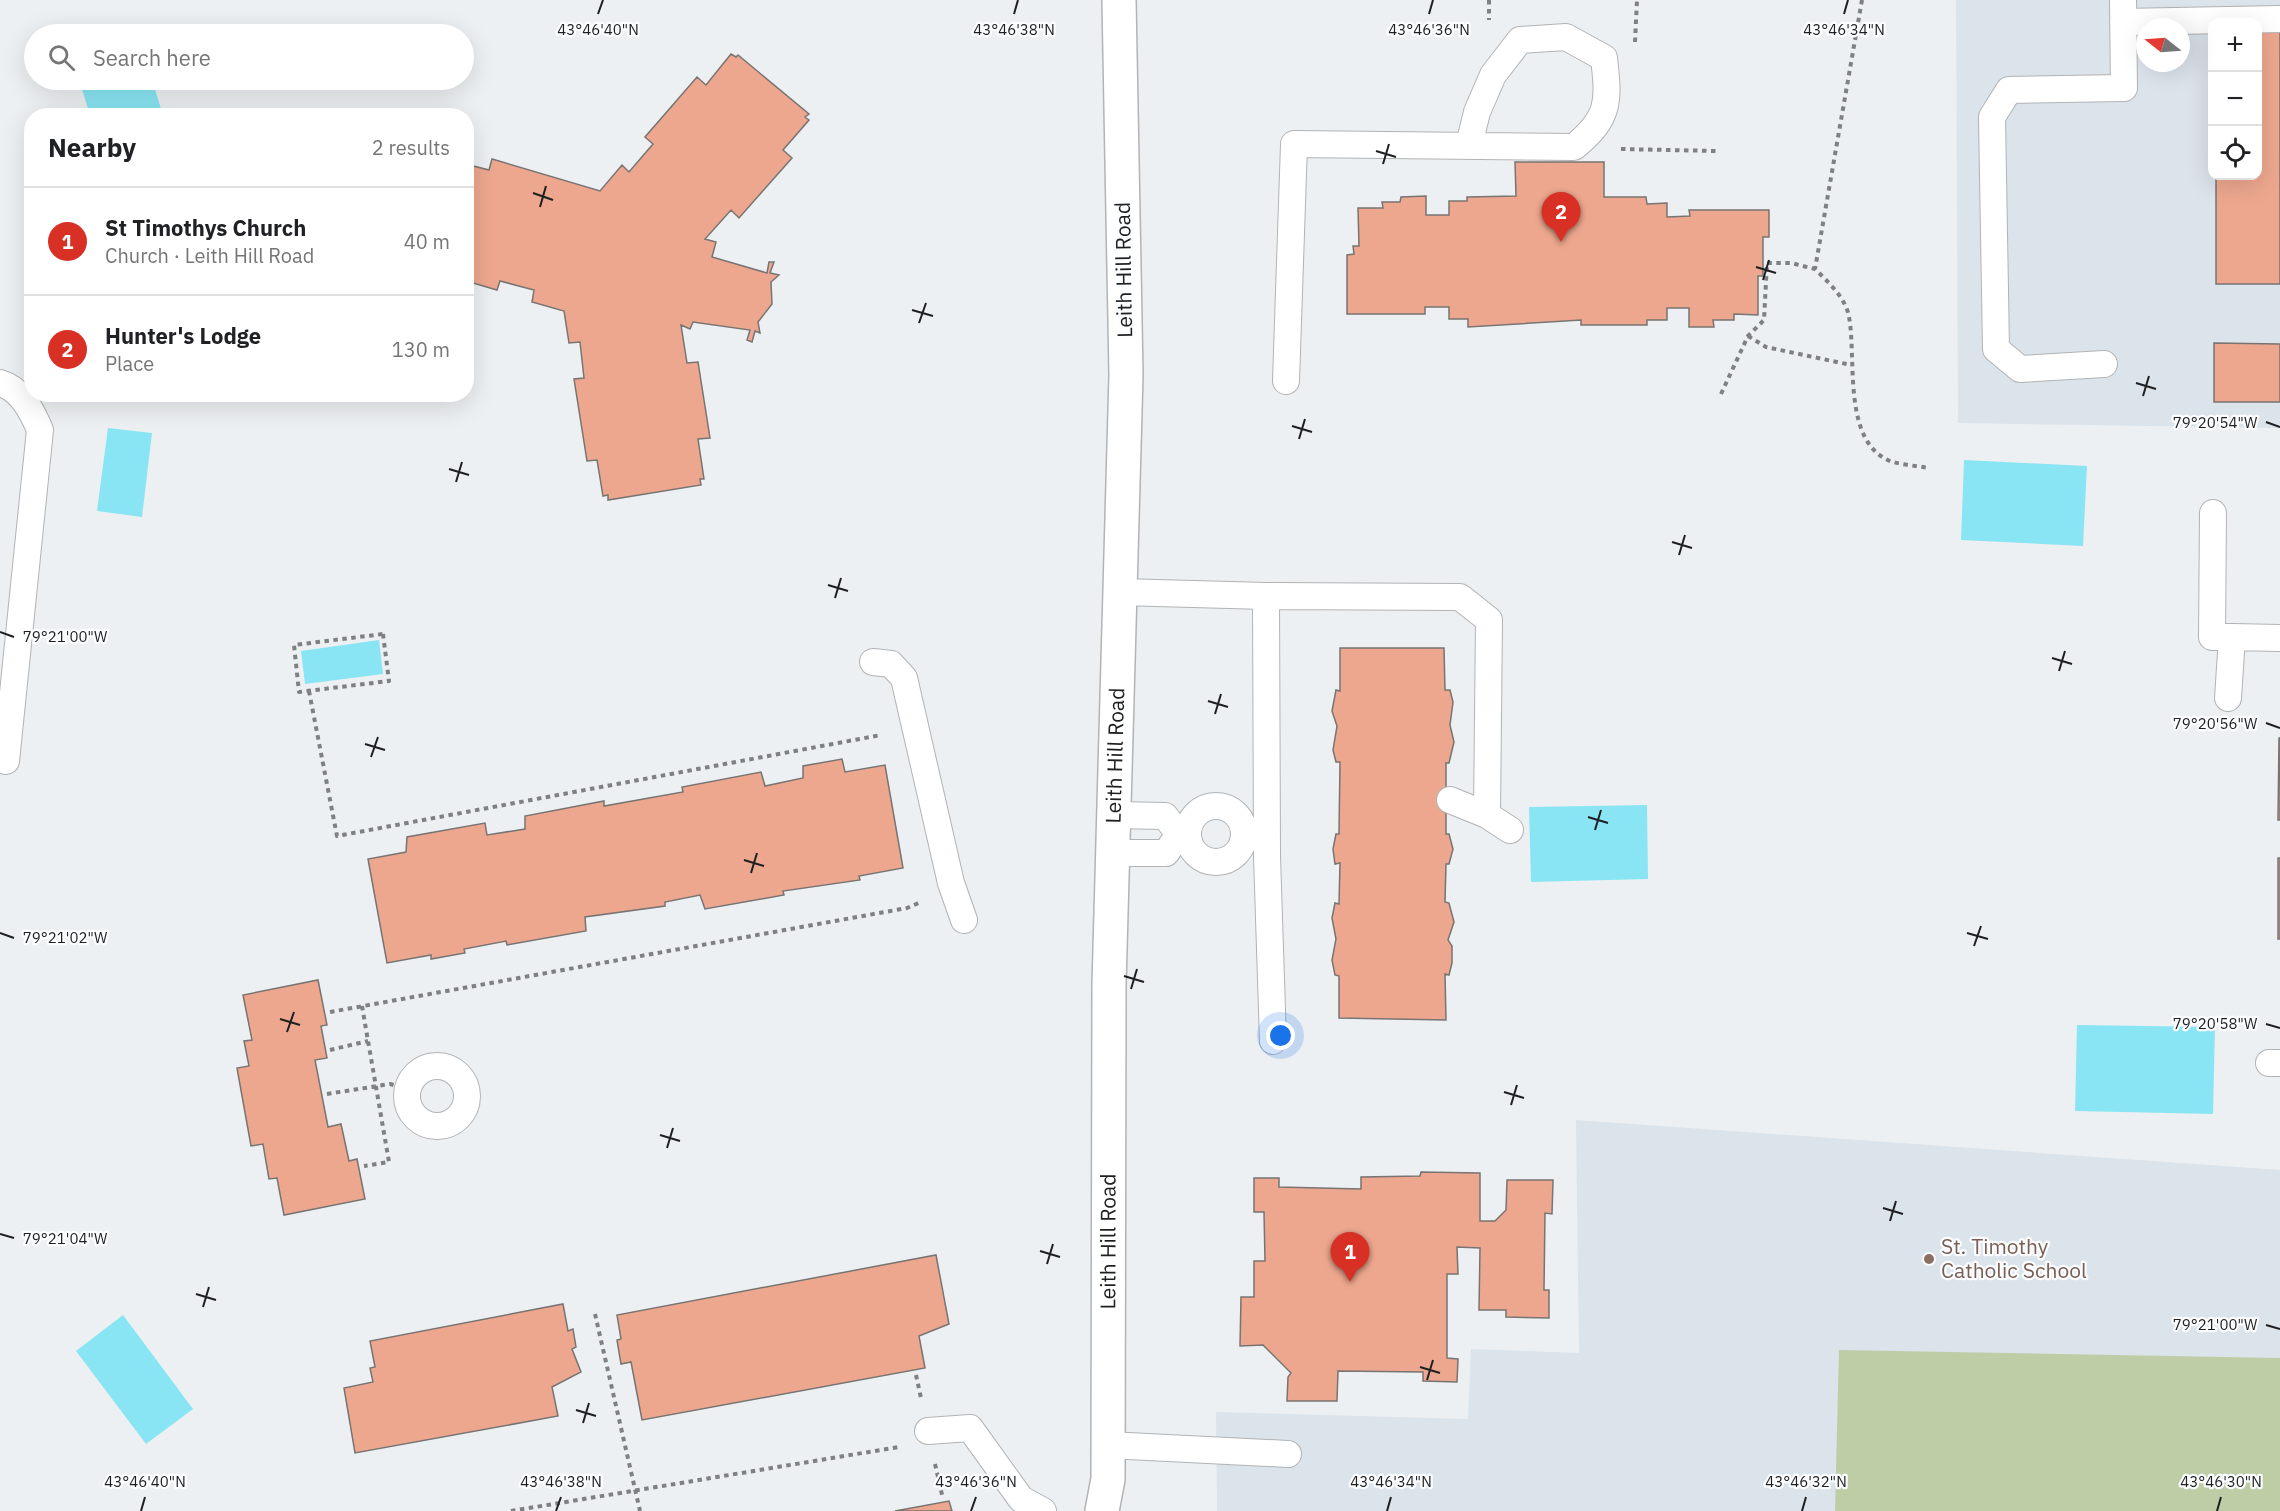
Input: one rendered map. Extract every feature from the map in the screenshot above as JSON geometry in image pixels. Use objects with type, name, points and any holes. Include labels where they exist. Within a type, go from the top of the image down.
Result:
[{"type":"street","name":"Leith Hill Road","points":[[1102,1511],[1108,1479],[1109,985],[1126,375],[1119,0]]},
{"type":"lane","points":[[2104,364],[2020,369],[1996,350],[1992,117],[2009,90],[2124,87],[2123,11],[2280,19]]},
{"type":"lane","points":[[1286,381],[1294,144],[1468,146],[1574,147],[1594,131],[1608,98],[1604,58],[1566,37],[1520,40],[1493,75],[1477,112],[1468,146]]},
{"type":"lane","points":[[0,383],[8,385],[24,401]]},
{"type":"lane","points":[[6,761],[40,430],[25,402]]},
{"type":"lane","points":[[2213,513],[2212,637],[2280,638]]},
{"type":"lane","points":[[1120,592],[1266,596],[1460,597],[1489,620],[1487,815]]},
{"type":"lane","points":[[1266,596],[1255,835],[1273,1041]]},
{"type":"lane","points":[[2228,698],[2232,637]]},
{"type":"lane","points":[[873,662],[891,664],[904,678],[951,883],[964,920]]},
{"type":"lane","points":[[1450,800],[1487,815],[1510,830]]},
{"type":"lane","points":[[1112,853],[1166,853],[1198,812],[1215,806],[1224,807],[1255,835]]},
{"type":"lane","points":[[1114,815],[1165,816],[1183,834],[1195,854],[1212,862],[1230,859],[1242,844],[1255,835]]},
{"type":"lane","points":[[928,1431],[970,1428],[1021,1499],[1043,1511]]},
{"type":"lane","points":[[1108,1445],[1288,1454]]},
{"type":"path","points":[[1815,269],[1863,0]]},
{"type":"path","points":[[1619,149],[1716,151]]},
{"type":"path","points":[[1721,394],[1748,336],[1764,320],[1767,263],[1791,263],[1815,269],[1835,289],[1849,315],[1851,365],[1857,409],[1868,444],[1891,462],[1929,468]]},
{"type":"path","points":[[1748,336],[1766,347],[1851,365]]},
{"type":"path","points":[[383,634],[389,681],[309,691],[299,692],[294,645],[383,634]]},
{"type":"path","points":[[309,691],[337,836],[889,735]]},
{"type":"path","points":[[330,1012],[885,912],[919,904],[926,898]]},
{"type":"path","points":[[362,1006],[390,1162],[364,1166]]},
{"type":"path","points":[[330,1050],[368,1041]]},
{"type":"path","points":[[327,1094],[390,1084],[408,1089]]},
{"type":"path","points":[[595,1314],[640,1511]]},
{"type":"path","points":[[512,1511],[906,1446]]},
{"type":"shaded area","points":[[1956,0],[2280,0],[2280,428],[1958,423]]},
{"type":"shaded area","name":"St. Timothy Catholic School","points":[[1576,1120],[2280,1170],[2280,1511],[1217,1511],[1216,1412],[1468,1419],[1471,1349],[1579,1353]]},
{"type":"green space","points":[[1839,1350],[2280,1358],[2280,1511],[1835,1511]]},
{"type":"water","points":[[82,90],[155,90],[161,108],[88,108]]},
{"type":"water","points":[[108,428],[152,433],[142,517],[97,511]]},
{"type":"water","points":[[1964,460],[2087,466],[2083,546],[1961,540]]},
{"type":"water","points":[[379,640],[383,674],[305,684],[301,651]]},
{"type":"water","points":[[1647,805],[1648,879],[1531,882],[1529,807]]},
{"type":"water","points":[[2077,1025],[2215,1027],[2213,1114],[2075,1111]]},
{"type":"water","points":[[123,1315],[193,1409],[146,1444],[76,1351]]},
{"type":"building","points":[[2262,27],[2280,27],[2280,284],[2216,284],[2216,180],[2262,180]]},
{"type":"building","points":[[731,54],[736,57],[738,55],[809,114],[805,117],[809,120],[783,150],[792,158],[739,218],[731,210],[705,239],[716,242],[712,257],[767,273],[769,262],[774,262],[770,273],[779,275],[771,282],[772,304],[758,322],[760,333],[755,331],[752,342],[747,340],[750,330],[693,322],[690,329],[681,325],[687,363],[698,362],[710,438],[698,439],[704,479],[700,479],[701,485],[608,500],[608,495],[603,496],[597,460],[587,461],[574,379],[584,378],[580,342],[569,343],[564,311],[532,302],[534,290],[500,281],[497,290],[474,283],[474,166],[489,170],[492,159],[600,191],[622,165],[629,172],[653,144],[645,137],[697,77],[706,85]]},
{"type":"building","points":[[1515,162],[1604,162],[1604,197],[1646,197],[1647,204],[1667,203],[1667,217],[1690,216],[1689,210],[1769,210],[1769,237],[1763,237],[1763,276],[1758,276],[1758,315],[1734,314],[1734,320],[1713,320],[1714,327],[1689,327],[1689,308],[1667,308],[1667,320],[1647,320],[1647,325],[1581,325],[1581,320],[1468,327],[1468,319],[1449,319],[1449,307],[1425,307],[1425,314],[1347,314],[1347,255],[1354,254],[1353,246],[1359,246],[1358,208],[1383,208],[1382,202],[1400,202],[1401,197],[1426,196],[1426,215],[1449,215],[1449,201],[1467,201],[1467,197],[1516,196]]},
{"type":"building","points":[[2214,343],[2280,344],[2280,402],[2214,402]]},
{"type":"building","points":[[1340,648],[1444,648],[1445,690],[1450,690],[1453,702],[1450,725],[1454,742],[1449,763],[1446,763],[1446,834],[1449,834],[1453,849],[1449,864],[1446,864],[1445,902],[1449,903],[1454,922],[1448,940],[1452,946],[1452,963],[1449,975],[1445,974],[1446,1020],[1339,1018],[1339,976],[1335,975],[1332,960],[1336,939],[1332,918],[1335,903],[1339,904],[1340,863],[1335,864],[1333,849],[1336,834],[1339,834],[1340,762],[1336,762],[1333,750],[1337,726],[1332,711],[1336,690],[1340,691]]},
{"type":"building","points":[[2279,738],[2280,820],[2278,820]]},
{"type":"building","points":[[842,759],[845,772],[885,765],[903,868],[859,876],[860,880],[783,891],[784,895],[705,909],[700,895],[665,902],[665,906],[585,917],[586,931],[507,945],[506,941],[464,949],[465,953],[431,959],[431,955],[387,963],[368,859],[406,852],[407,837],[485,823],[487,835],[525,829],[525,816],[604,801],[604,806],[683,792],[682,787],[761,772],[765,786],[803,778],[803,766]]},
{"type":"building","points":[[2278,858],[2280,858],[2280,939],[2278,939]]},
{"type":"building","points":[[318,980],[327,1025],[321,1026],[327,1058],[315,1060],[328,1127],[341,1124],[349,1161],[357,1159],[365,1199],[284,1215],[277,1178],[269,1179],[263,1144],[251,1146],[237,1068],[249,1066],[244,1041],[252,1040],[243,995]]},
{"type":"building","points":[[1421,1172],[1480,1173],[1480,1221],[1495,1221],[1506,1210],[1507,1180],[1553,1180],[1552,1214],[1545,1213],[1544,1290],[1549,1290],[1549,1318],[1506,1317],[1506,1310],[1479,1310],[1480,1248],[1457,1247],[1458,1274],[1447,1274],[1447,1358],[1458,1359],[1457,1382],[1423,1381],[1423,1372],[1338,1371],[1337,1401],[1287,1401],[1288,1377],[1291,1373],[1263,1345],[1240,1346],[1241,1297],[1254,1297],[1254,1261],[1265,1261],[1264,1212],[1254,1212],[1254,1178],[1279,1178],[1279,1187],[1361,1189],[1361,1177],[1420,1176]]},
{"type":"building","points":[[936,1255],[949,1324],[919,1336],[925,1368],[642,1420],[631,1362],[621,1364],[617,1340],[621,1339],[617,1315]]},
{"type":"building","points":[[563,1304],[568,1331],[573,1329],[576,1347],[572,1349],[581,1372],[552,1387],[558,1416],[355,1453],[344,1388],[373,1382],[370,1368],[375,1367],[370,1341]]},
{"type":"building","points":[[949,1501],[952,1511],[895,1511]]},
{"type":"place","name":"Hunter's Lodge","points":[[1561,242]]},
{"type":"place","name":"St. Timothy Catholic School","points":[[1929,1259]]},
{"type":"place","name":"St Timothys Church","points":[[1350,1282]]}]
